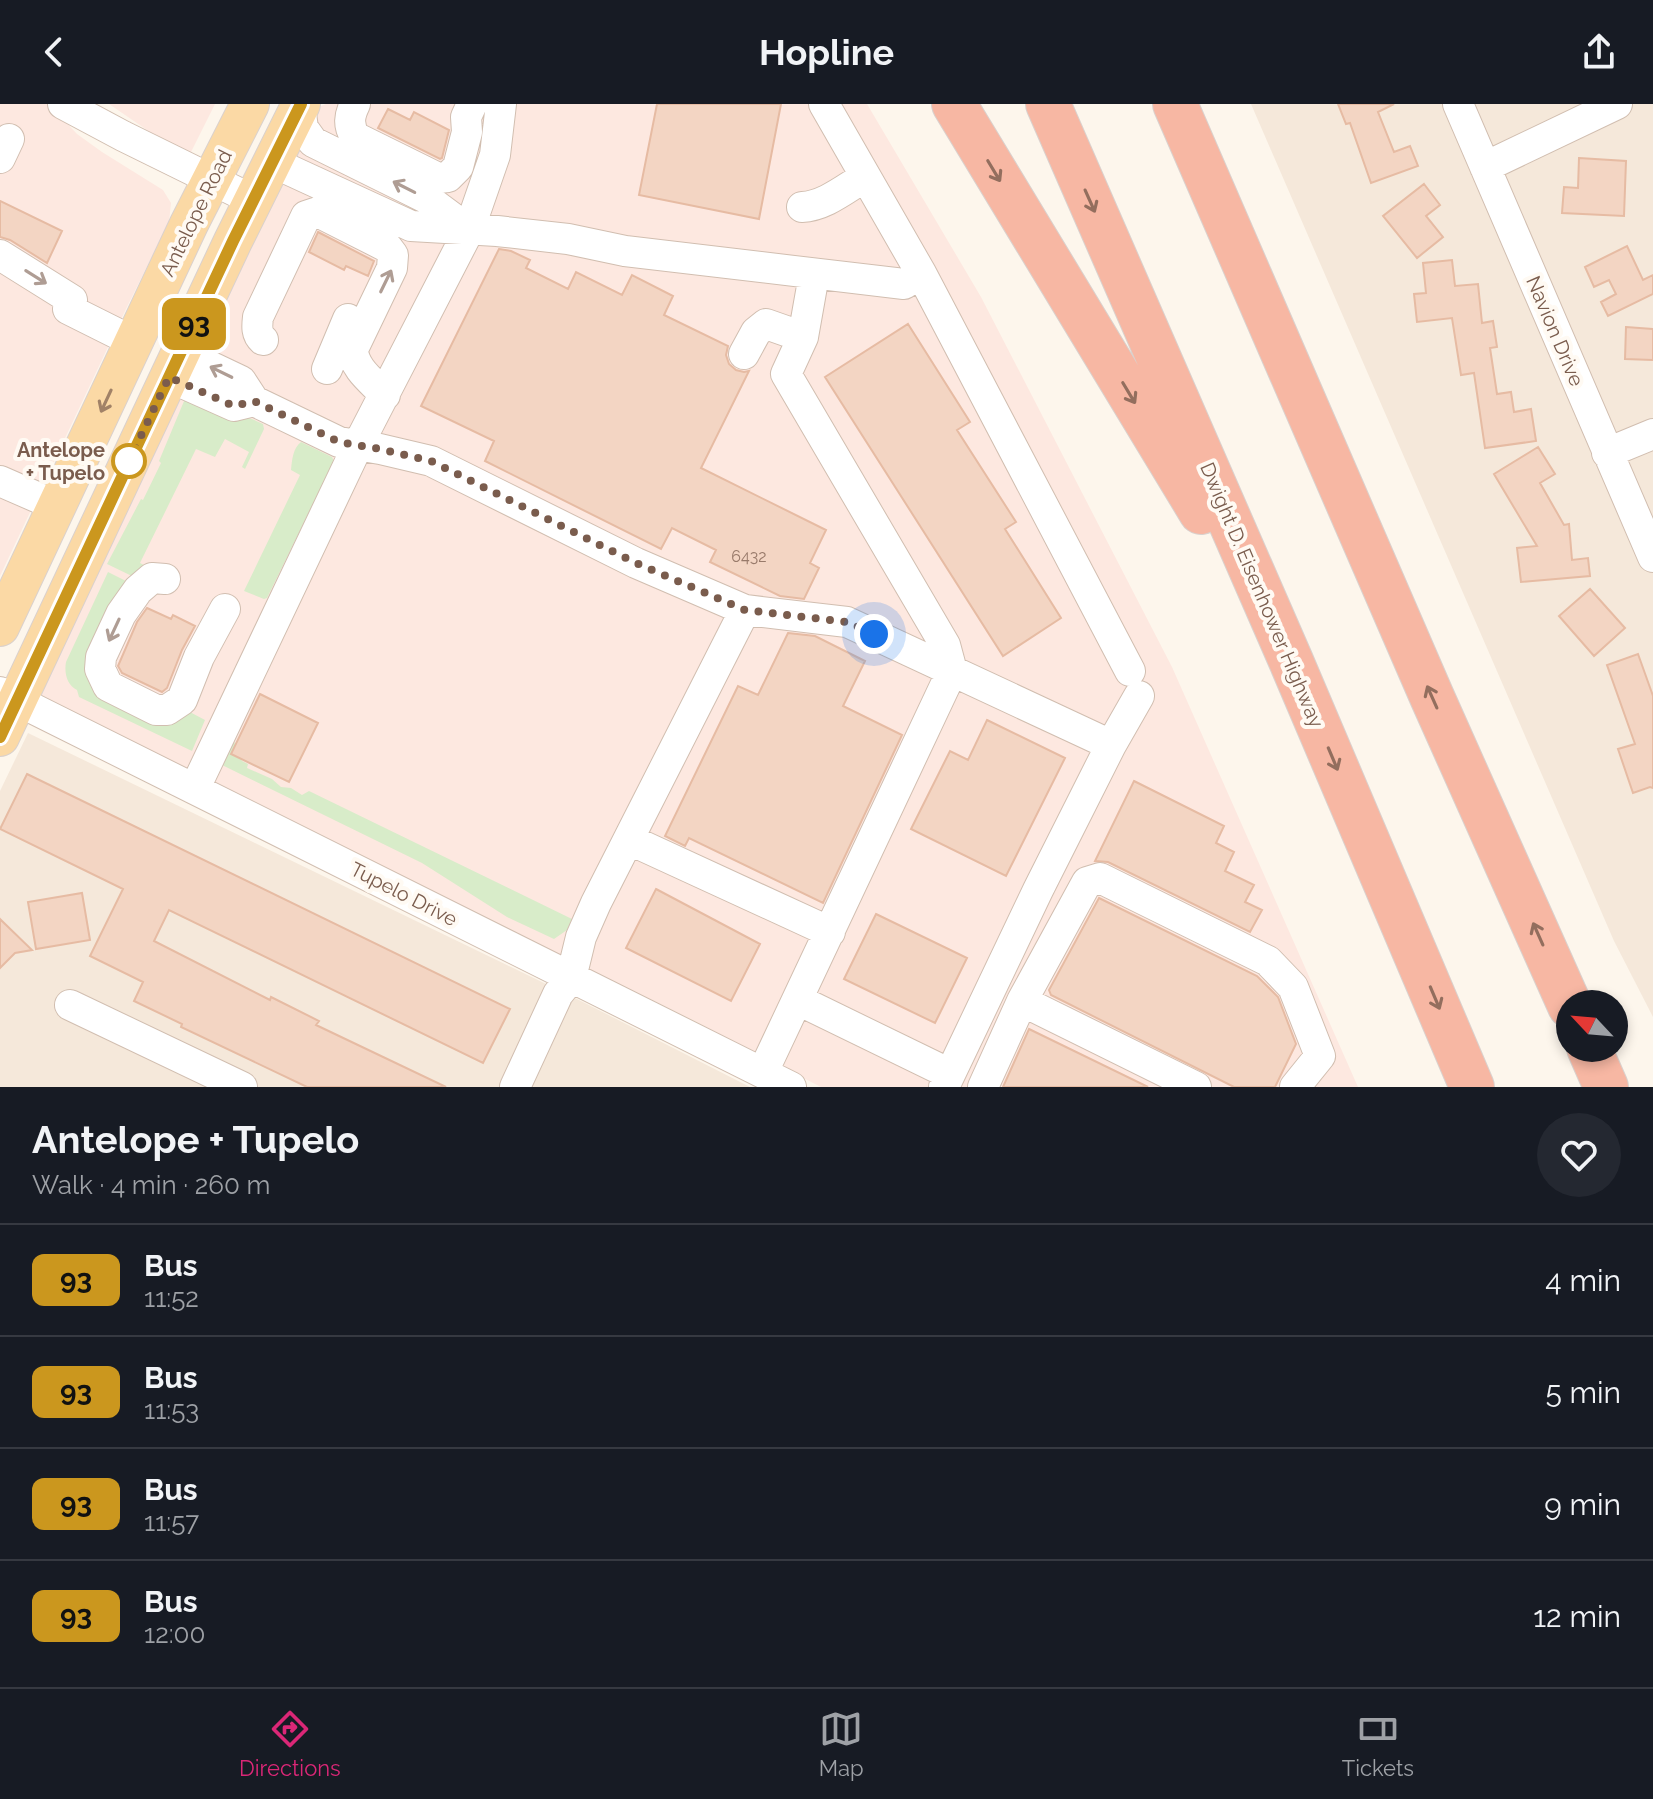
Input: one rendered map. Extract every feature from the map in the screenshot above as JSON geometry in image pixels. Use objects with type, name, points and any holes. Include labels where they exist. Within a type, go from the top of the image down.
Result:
[{"type":"highway","points":[[954,104],[1291,661]]},
{"type":"highway","name":"Dwight D. Eisenhower Highway","points":[[1048,104],[1291,661],[1472,1087]]},
{"type":"highway","points":[[1175,104],[1563,990]]},
{"type":"highway","points":[[1207,104],[1336,473]]},
{"type":"highway","points":[[1595,1062],[1606,1087]]},
{"type":"main road","name":"Antelope Road","points":[[0,627],[250,104]]},
{"type":"main road","points":[[0,737],[6,696],[174,365],[272,162],[264,150],[261,135],[291,105]]},
{"type":"street","points":[[63,104],[66,108],[97,115],[123,136],[253,200]]},
{"type":"street","points":[[355,104],[349,126],[355,137],[438,178],[448,177],[458,167],[467,132],[466,117],[472,104]]},
{"type":"street","points":[[195,788],[358,445],[469,230],[495,155],[501,104]]},
{"type":"street","points":[[798,1000],[951,1082],[1038,890],[1111,745],[1135,684],[921,273],[824,104]]},
{"type":"street","name":"Navion Drive","points":[[1458,104],[1653,557]]},
{"type":"street","points":[[1485,167],[1617,104]]},
{"type":"street","points":[[291,105],[313,142],[426,198],[469,230]]},
{"type":"street","points":[[272,162],[411,226],[568,239],[625,251],[904,284],[921,273]]},
{"type":"street","points":[[802,207],[813,207],[824,202],[865,177]]},
{"type":"street","points":[[263,340],[257,329],[258,317],[306,216],[318,212],[387,247],[393,255],[392,268],[353,349],[353,358],[385,395]]},
{"type":"street","points":[[0,255],[70,304],[134,342]]},
{"type":"street","points":[[776,1082],[798,1000],[952,671],[945,645],[786,374],[803,337],[814,275]]},
{"type":"street","points":[[327,369],[350,312]]},
{"type":"street","points":[[744,354],[756,332],[766,324],[803,337]]},
{"type":"street","points":[[174,365],[234,406],[254,401],[339,442],[431,461],[636,563],[745,610],[847,622],[1111,745]]},
{"type":"street","points":[[1607,453],[1653,434]]},
{"type":"street","points":[[0,481],[57,506]]},
{"type":"street","points":[[165,579],[152,578],[138,590],[121,614],[101,657],[100,669],[108,686],[156,710],[167,710],[182,700],[199,657],[225,609]]},
{"type":"street","points":[[515,1087],[558,994],[571,978],[581,937],[596,903],[745,610]]},
{"type":"street","name":"Tupelo Drive","points":[[6,696],[195,788],[776,1082]]},
{"type":"street","points":[[630,840],[830,932]]},
{"type":"street","points":[[983,1087],[1022,1001],[1087,882],[1100,878],[1268,961],[1293,987],[1320,1056],[1295,1087]]},
{"type":"street","points":[[1022,1001],[1196,1087]]},
{"type":"street","points":[[70,1005],[242,1087]]},
{"type":"shaded area","points":[[0,104],[49,104],[77,134],[163,190],[171,203],[169,222],[0,576]]},
{"type":"shaded area","points":[[109,104],[215,104],[188,158]]},
{"type":"shaded area","points":[[326,104],[867,104],[981,297],[1172,667],[1358,1087],[821,1087],[37,697],[314,109]]},
{"type":"shaded area","points":[[1251,104],[1653,104],[1653,1017],[1614,941]]},
{"type":"shaded area","points":[[28,733],[577,999],[750,1087],[0,1087],[0,791]]},
{"type":"green space","points":[[187,394],[225,412],[263,424],[264,429],[245,469],[242,467],[249,452],[225,439],[215,457],[196,449],[140,563],[152,569],[136,578],[107,564],[161,463],[159,461]]},
{"type":"green space","points":[[301,442],[332,457],[334,461],[264,599],[244,591],[300,475],[291,470],[292,458]]},
{"type":"green space","points":[[108,572],[126,581],[93,661],[205,720],[192,751],[79,697],[69,682],[66,662]]},
{"type":"green space","points":[[233,739],[242,761],[248,764],[247,768],[302,795],[309,791],[572,919],[567,930],[554,939],[507,917],[422,863],[220,764]]},
{"type":"building","points":[[657,104],[781,104],[759,219],[639,195]]},
{"type":"building","points":[[1338,104],[1394,104],[1378,112],[1394,152],[1410,146],[1418,166],[1371,183],[1350,123],[1346,124]]},
{"type":"building","points":[[388,109],[410,120],[414,112],[449,130],[442,158],[378,128]]},
{"type":"building","points":[[1579,158],[1626,161],[1624,216],[1562,213],[1564,187],[1578,188]]},
{"type":"building","points":[[1424,184],[1440,205],[1426,216],[1443,237],[1417,258],[1383,216]]},
{"type":"building","points":[[0,201],[62,231],[47,263],[0,237]]},
{"type":"building","points":[[318,232],[374,261],[368,276],[346,266],[344,270],[309,252]]},
{"type":"building","points":[[1627,246],[1643,280],[1653,275],[1653,294],[1608,316],[1601,302],[1616,294],[1609,280],[1594,287],[1585,267]]},
{"type":"building","points":[[499,249],[530,260],[526,268],[568,289],[576,272],[622,295],[632,275],[673,296],[664,315],[728,346],[726,355],[729,364],[736,370],[749,371],[701,468],[826,530],[810,563],[819,568],[804,599],[780,596],[710,562],[716,550],[672,528],[661,549],[485,461],[494,441],[421,406]]},
{"type":"building","points":[[1452,260],[1455,286],[1478,284],[1482,323],[1493,321],[1497,347],[1490,348],[1497,394],[1511,392],[1514,412],[1531,409],[1536,441],[1485,448],[1474,373],[1461,375],[1452,318],[1417,322],[1414,294],[1426,293],[1423,263]]},
{"type":"building","points":[[908,324],[970,422],[957,430],[1016,522],[1005,529],[1061,618],[1003,656],[825,377]]},
{"type":"building","points":[[1626,327],[1653,329],[1653,360],[1625,359]]},
{"type":"building","points":[[1538,447],[1555,474],[1540,483],[1564,525],[1569,524],[1572,560],[1588,558],[1590,576],[1521,582],[1517,548],[1537,546],[1494,474]]},
{"type":"building","points":[[1590,589],[1625,628],[1594,656],[1559,616]]},
{"type":"building","points":[[147,608],[171,619],[173,615],[195,626],[167,688],[162,692],[122,673],[118,666],[137,622]]},
{"type":"building","points":[[788,633],[815,636],[865,661],[843,706],[902,735],[823,903],[689,838],[685,846],[665,836],[738,686],[758,695]]},
{"type":"building","points":[[1638,654],[1653,696],[1653,788],[1633,793],[1618,749],[1635,744],[1607,665]]},
{"type":"building","points":[[260,694],[318,723],[289,782],[231,754]]},
{"type":"building","points":[[987,720],[1065,758],[1006,876],[911,829],[950,751],[968,760]]},
{"type":"building","points":[[27,774],[510,1009],[483,1063],[169,910],[154,941],[270,1000],[271,997],[319,1021],[316,1025],[446,1087],[307,1087],[134,1001],[143,982],[90,956],[123,889],[0,829]]},
{"type":"building","points":[[1134,781],[1224,826],[1216,843],[1234,852],[1225,871],[1254,885],[1245,902],[1262,910],[1250,932],[1108,862],[1095,861]]},
{"type":"building","points":[[656,889],[760,944],[731,1001],[626,948]]},
{"type":"building","points":[[82,893],[90,940],[36,949],[28,902]]},
{"type":"building","points":[[1099,898],[1257,976],[1278,997],[1296,1044],[1275,1087],[1234,1087],[1051,995],[1049,990]]},
{"type":"building","points":[[876,914],[967,958],[935,1023],[844,979]]},
{"type":"building","points":[[0,919],[32,950],[15,953],[0,968]]},
{"type":"building","points":[[1029,1029],[1148,1087],[1003,1087]]},
{"type":"bus line","name":"93","points":[[0,737],[233,241],[301,104]]},
{"type":"place","name":"Antelope + Tupelo","points":[[129,461]]},
{"type":"route","points":[[129,461],[169,377],[234,406],[254,401],[339,442],[431,461],[636,563],[745,610],[847,622],[874,634]]}]
